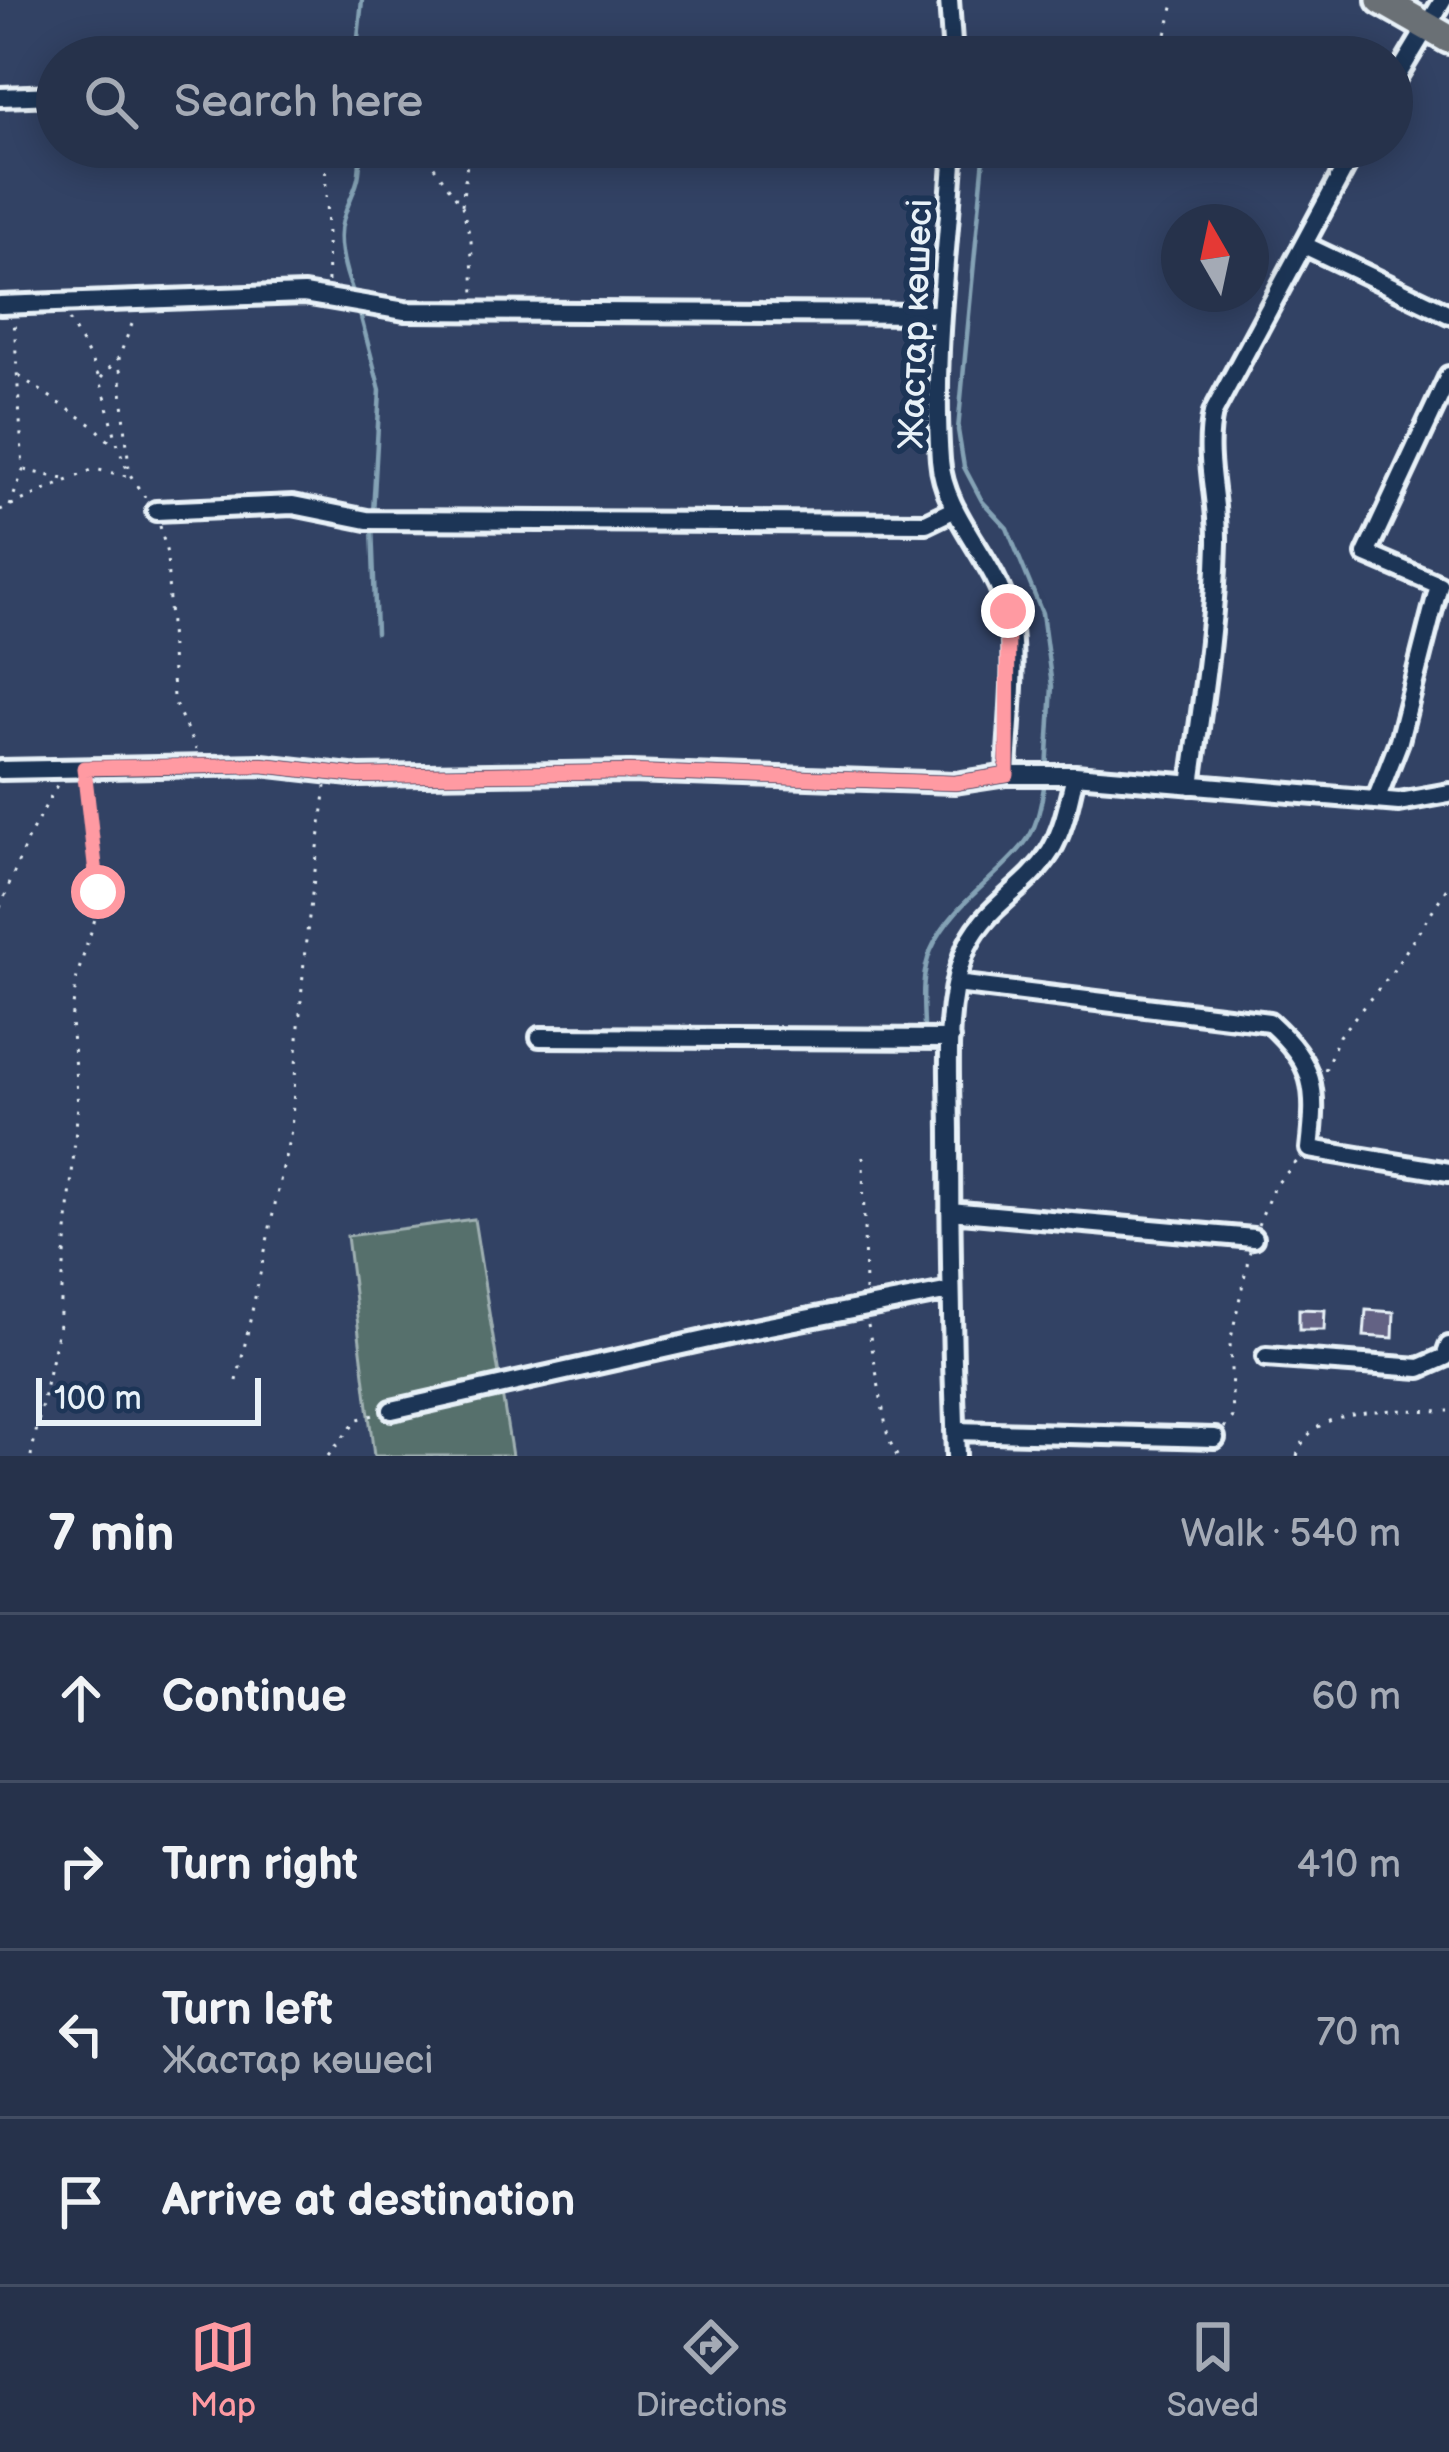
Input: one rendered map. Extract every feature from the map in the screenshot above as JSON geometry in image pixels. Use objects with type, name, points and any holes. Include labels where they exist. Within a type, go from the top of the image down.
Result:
[{"type":"main road","points":[[1381,0],[1438,33]]},
{"type":"street","points":[[949,0],[951,36]]},
{"type":"street","points":[[1413,61],[1438,33],[1443,0]]},
{"type":"street","points":[[0,97],[36,96]]},
{"type":"street","name":"Жастар көшесі","points":[[953,168],[941,314],[940,461],[947,494],[983,553],[1008,611],[1007,775]]},
{"type":"street","points":[[1191,784],[1217,541],[1207,441],[1213,413],[1345,168]]},
{"type":"street","points":[[1304,245],[1449,314]]},
{"type":"street","points":[[7,304],[304,294],[405,311],[941,314]]},
{"type":"street","points":[[1376,800],[1399,741],[1439,585],[1366,554],[1449,376]]},
{"type":"street","points":[[156,511],[293,505],[367,520],[926,523],[956,508]]},
{"type":"street","points":[[0,770],[262,765],[359,776],[630,772],[955,783],[1007,775],[1075,775],[1399,802],[1449,793]]},
{"type":"street","points":[[956,1456],[950,1291],[950,1008],[963,955],[982,918],[1049,854],[1064,823],[1075,775]]},
{"type":"street","points":[[956,984],[1268,1022],[1308,1066],[1316,1094],[1310,1149],[1449,1172]]},
{"type":"street","points":[[540,1037],[950,1039]]},
{"type":"street","points":[[950,1211],[1253,1238]]},
{"type":"street","points":[[392,1410],[749,1330],[950,1291]]},
{"type":"street","points":[[1266,1357],[1420,1368],[1445,1357],[1449,1346]]},
{"type":"street","points":[[955,1431],[1215,1438]]},
{"type":"path","points":[[1165,36],[1174,0]]},
{"type":"path","points":[[325,168],[328,298]]},
{"type":"path","points":[[435,168],[462,206],[480,312]]},
{"type":"path","points":[[462,206],[467,168]]},
{"type":"path","points":[[100,379],[119,357],[141,300]]},
{"type":"path","points":[[59,303],[100,379],[116,448],[129,476],[156,511],[166,554],[173,699],[205,766]]},
{"type":"path","points":[[7,304],[23,470],[9,508]]},
{"type":"path","points":[[119,357],[129,476]]},
{"type":"path","points":[[17,374],[94,427],[116,448]]},
{"type":"path","points":[[0,510],[94,469],[129,476]]},
{"type":"path","points":[[23,470],[70,480]]},
{"type":"path","points":[[0,908],[27,839],[75,768]]},
{"type":"path","points":[[31,1456],[58,1324],[78,1106],[71,1021],[98,892],[75,768]]},
{"type":"path","points":[[238,1381],[291,1130],[304,948],[328,772]]},
{"type":"path","points":[[1316,1094],[1339,1036],[1391,974],[1449,885]]},
{"type":"path","points":[[1215,1438],[1233,1417],[1230,1343],[1253,1238],[1274,1188],[1310,1149]]},
{"type":"path","points":[[328,1456],[358,1419],[392,1410]]},
{"type":"path","points":[[1297,1456],[1299,1446],[1321,1423],[1365,1411],[1449,1411]]},
{"type":"green space","points":[[474,1219],[512,1456],[374,1456],[347,1236]]},
{"type":"building","points":[[1299,1309],[1325,1310],[1324,1330],[1299,1330]]},
{"type":"building","points":[[1366,1310],[1394,1312],[1393,1338],[1364,1336]]},
{"type":"waterway","points":[[358,36],[362,0]]},
{"type":"waterway","points":[[354,295],[341,238],[359,168]]},
{"type":"waterway","points":[[983,168],[958,430],[964,467],[982,501],[1007,528],[1042,613],[1052,686],[1047,771]]},
{"type":"waterway","points":[[358,306],[380,390],[373,513]]},
{"type":"waterway","points":[[372,525],[376,633]]},
{"type":"waterway","points":[[924,1025],[924,978],[931,950],[950,920],[1029,837],[1045,782]]},
{"type":"route","points":[[98,892],[84,768],[262,765],[359,776],[630,772],[955,783],[1007,775],[1008,611]]}]
